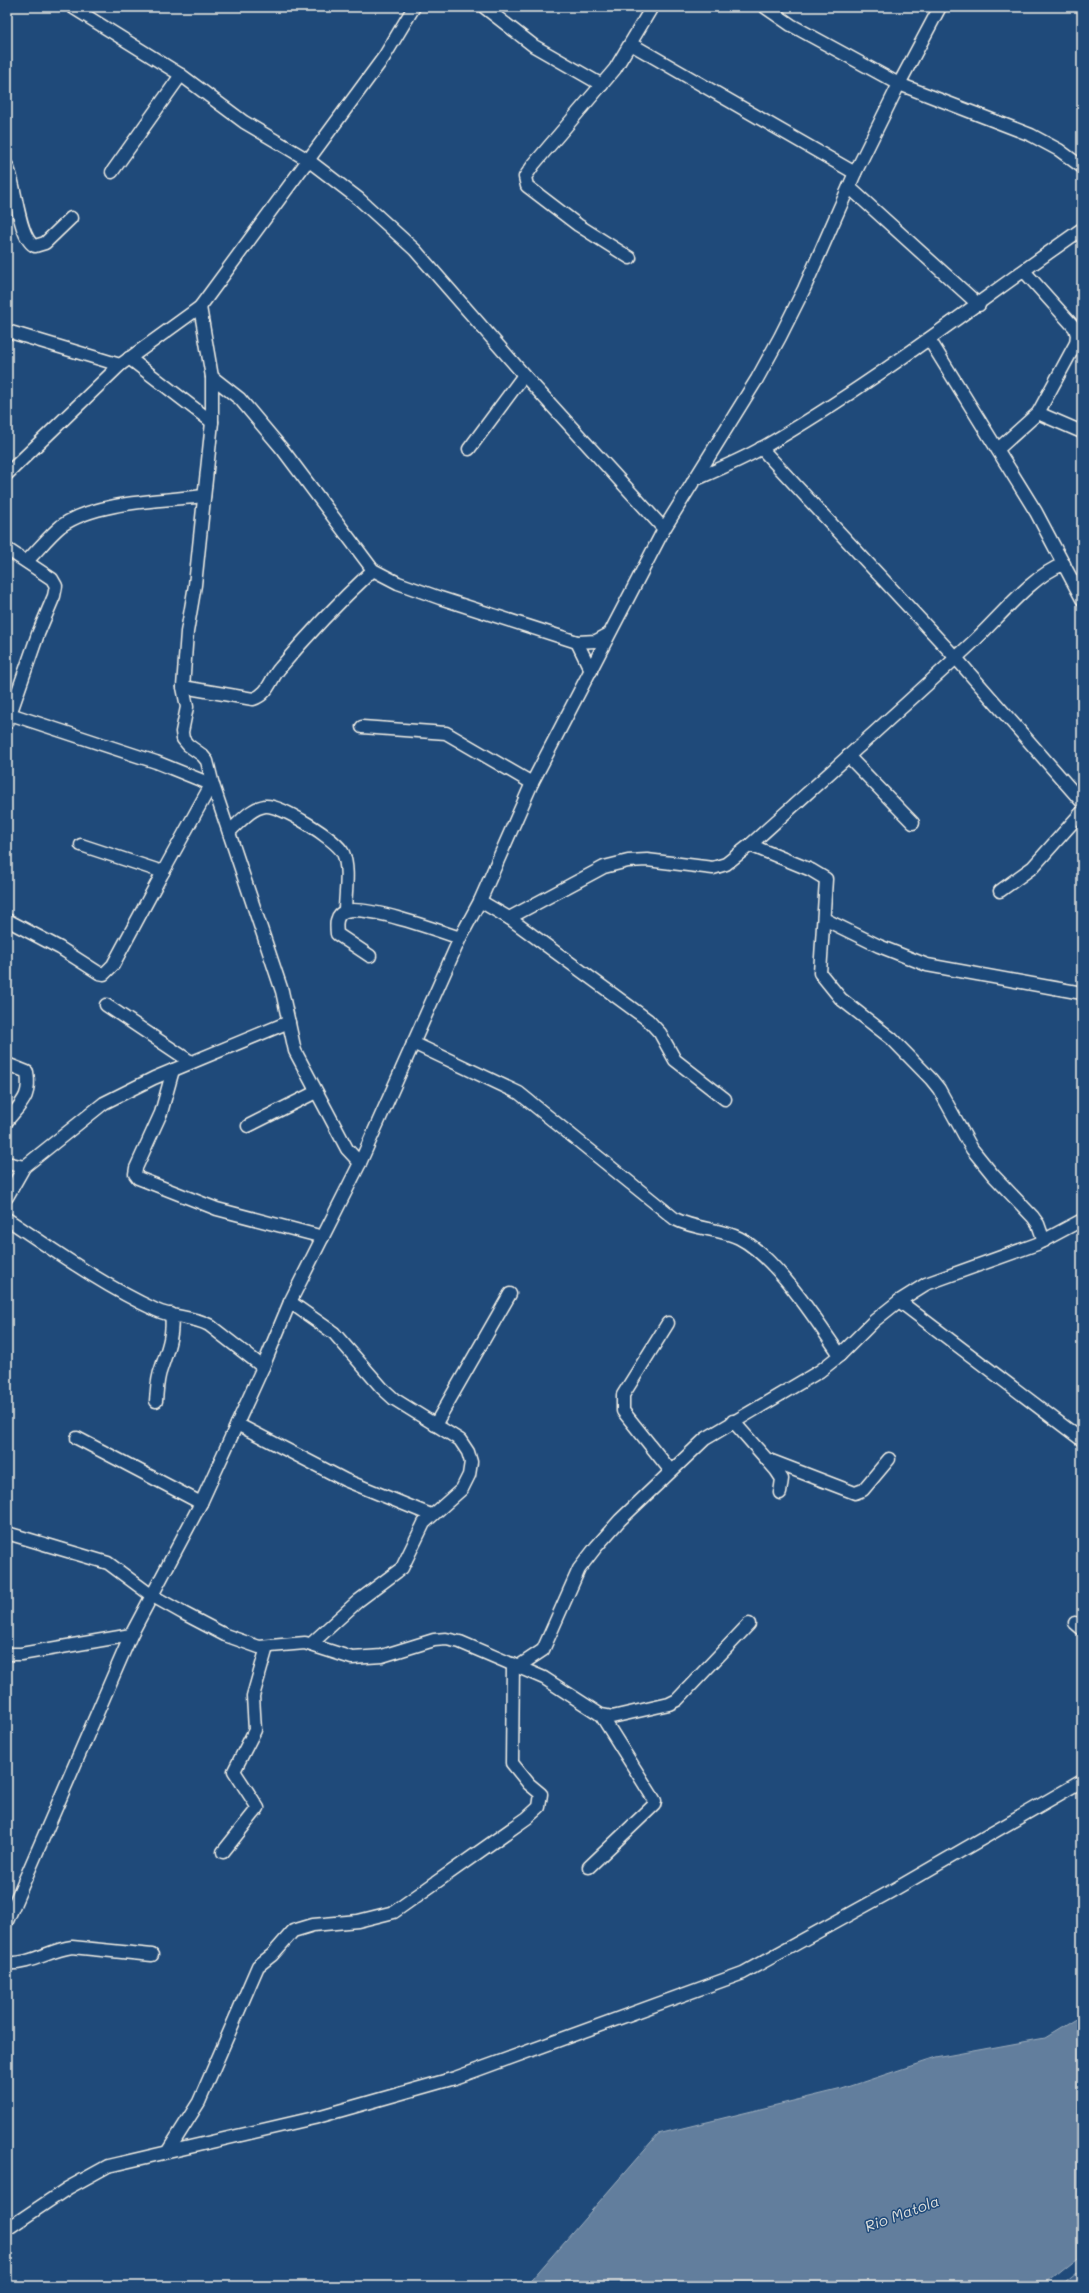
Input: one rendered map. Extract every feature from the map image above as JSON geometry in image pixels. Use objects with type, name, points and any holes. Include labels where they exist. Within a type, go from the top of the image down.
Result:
[{"type":"street","points":[[72,7],[181,75],[244,122],[308,160],[359,199],[415,250],[524,375],[664,529]]},
{"type":"street","points":[[7,474],[124,361],[200,306],[384,57],[414,7]]},
{"type":"street","points":[[484,7],[534,46],[602,85]]},
{"type":"street","points":[[630,258],[578,225],[527,186],[525,177],[534,164],[602,85],[631,44],[652,7]]},
{"type":"street","points":[[765,7],[791,25],[899,84],[1031,135],[1059,150],[1082,167]]},
{"type":"street","points":[[7,1921],[131,1635],[201,1502],[263,1367],[290,1302],[360,1163],[412,1043],[460,938],[480,901],[532,782],[591,671],[607,635],[664,529],[780,337],[804,289],[855,173],[899,84],[940,7]]},
{"type":"street","points":[[631,44],[855,173]]},
{"type":"street","points":[[112,172],[181,75]]},
{"type":"street","points":[[7,166],[24,232],[31,245],[35,246],[45,243],[71,218]]},
{"type":"street","points":[[849,187],[979,304]]},
{"type":"street","points":[[694,480],[761,448],[842,398],[979,304],[1082,229]]},
{"type":"street","points":[[998,449],[1038,413],[1076,344],[1077,335],[1075,328],[1024,271]]},
{"type":"street","points":[[200,306],[212,377],[212,422],[195,585],[187,632],[183,687],[187,707],[183,724],[183,739],[207,761],[212,785],[230,831],[282,991],[295,1051],[347,1148],[360,1163]]},
{"type":"street","points":[[7,331],[124,361],[212,422]]},
{"type":"street","points":[[929,339],[1036,512],[1064,564],[1078,586],[1082,599]]},
{"type":"street","points":[[469,449],[524,375]]},
{"type":"street","points":[[212,377],[240,399],[284,450],[373,570],[398,583],[440,598],[577,642],[596,641],[607,635]]},
{"type":"street","points":[[1038,413],[1082,432]]},
{"type":"street","points":[[761,448],[956,658],[1082,802]]},
{"type":"street","points":[[27,561],[61,527],[89,512],[112,506],[204,496]]},
{"type":"street","points":[[7,549],[52,579],[56,586],[54,596],[9,718],[156,762],[212,785]]},
{"type":"street","points":[[509,918],[604,867],[628,861],[647,860],[713,868],[726,864],[750,845],[956,658],[1034,582],[1052,568],[1064,564]]},
{"type":"street","points":[[183,687],[253,699],[259,697],[264,693],[278,670],[303,641],[340,600],[373,570]]},
{"type":"street","points":[[577,642],[591,671]]},
{"type":"street","points":[[362,727],[446,733],[532,782]]},
{"type":"street","points":[[848,756],[913,823]]},
{"type":"street","points":[[7,920],[60,948],[99,973],[104,974],[113,965],[212,785]]},
{"type":"street","points":[[230,831],[250,813],[265,806],[275,807],[286,812],[326,836],[339,847],[343,854],[346,879],[345,911]]},
{"type":"street","points":[[1000,891],[1033,867],[1082,812]]},
{"type":"street","points":[[81,845],[163,872]]},
{"type":"street","points":[[750,845],[811,870],[826,879],[820,973],[841,999],[892,1039],[931,1079],[939,1089],[972,1149],[993,1175],[1033,1217],[1038,1224],[1044,1241]]},
{"type":"street","points":[[480,901],[509,918],[648,1020],[660,1033],[675,1060],[725,1099]]},
{"type":"street","points":[[370,956],[337,934],[335,924],[338,916],[345,911],[360,910],[394,917],[460,938]]},
{"type":"street","points":[[824,919],[879,946],[927,965],[1082,993]]},
{"type":"street","points":[[106,1005],[190,1062]]},
{"type":"street","points":[[7,1197],[24,1167],[104,1104],[148,1080],[289,1022]]},
{"type":"street","points":[[412,1043],[519,1094],[675,1219],[692,1227],[729,1234],[750,1244],[762,1254],[805,1304],[840,1355]]},
{"type":"street","points":[[7,1064],[27,1072],[30,1087],[24,1099],[7,1121]]},
{"type":"street","points":[[173,1070],[161,1113],[136,1168],[135,1174],[138,1178],[216,1209],[323,1237]]},
{"type":"street","points":[[248,1126],[316,1092]]},
{"type":"street","points":[[7,1163],[24,1167]]},
{"type":"street","points":[[7,1219],[107,1282],[156,1310],[199,1320],[209,1324],[263,1367]]},
{"type":"street","points":[[516,1665],[543,1650],[579,1569],[596,1547],[670,1470],[705,1439],[732,1421],[820,1370],[840,1355],[874,1321],[899,1301],[926,1284],[1044,1241],[1082,1220]]},
{"type":"street","points":[[435,1425],[510,1294]]},
{"type":"street","points":[[899,1301],[1082,1440]]},
{"type":"street","points":[[290,1302],[334,1333],[382,1388],[394,1399],[460,1440],[468,1452],[471,1462],[470,1475],[462,1490],[453,1499],[431,1515],[424,1523],[402,1568],[358,1601],[311,1644]]},
{"type":"street","points":[[156,1401],[160,1370],[166,1357],[173,1326],[171,1314]]},
{"type":"street","points":[[668,1323],[628,1386],[622,1401],[623,1410],[630,1421],[670,1470]]},
{"type":"street","points":[[732,1421],[769,1460],[782,1479],[780,1493]]},
{"type":"street","points":[[237,1424],[345,1480],[431,1515]]},
{"type":"street","points":[[77,1438],[201,1502]]},
{"type":"street","points":[[769,1460],[855,1493],[863,1490],[889,1459]]},
{"type":"street","points":[[7,1533],[108,1563],[151,1596],[225,1635],[259,1647],[296,1643],[311,1644],[352,1658],[382,1656],[434,1640],[446,1639],[460,1642],[544,1678],[601,1716],[656,1802],[589,1867]]},
{"type":"street","points":[[601,1716],[612,1717],[669,1704],[677,1700],[749,1624]]},
{"type":"street","points":[[7,1654],[21,1654],[131,1635]]},
{"type":"street","points":[[223,1852],[258,1808],[234,1771],[255,1730],[252,1696],[267,1647]]},
{"type":"street","points":[[168,2151],[199,2102],[258,1966],[272,1955],[285,1938],[293,1931],[313,1925],[358,1921],[394,1912],[527,1818],[539,1807],[541,1794],[529,1784],[512,1763],[516,1665]]},
{"type":"street","points":[[7,2229],[91,2174],[108,2166],[306,2120],[455,2078],[743,1973],[890,1892],[1082,1781]]},
{"type":"street","points":[[7,1963],[22,1963],[59,1948],[72,1947],[152,1955]]},
{"type":"shaded area","points":[[1082,2268],[1082,2286],[1060,2286]]},
{"type":"water","name":"Rio Matola","points":[[1082,2015],[1082,2254],[1042,2286],[526,2286],[658,2134],[842,2089],[935,2058],[1044,2038]]}]
